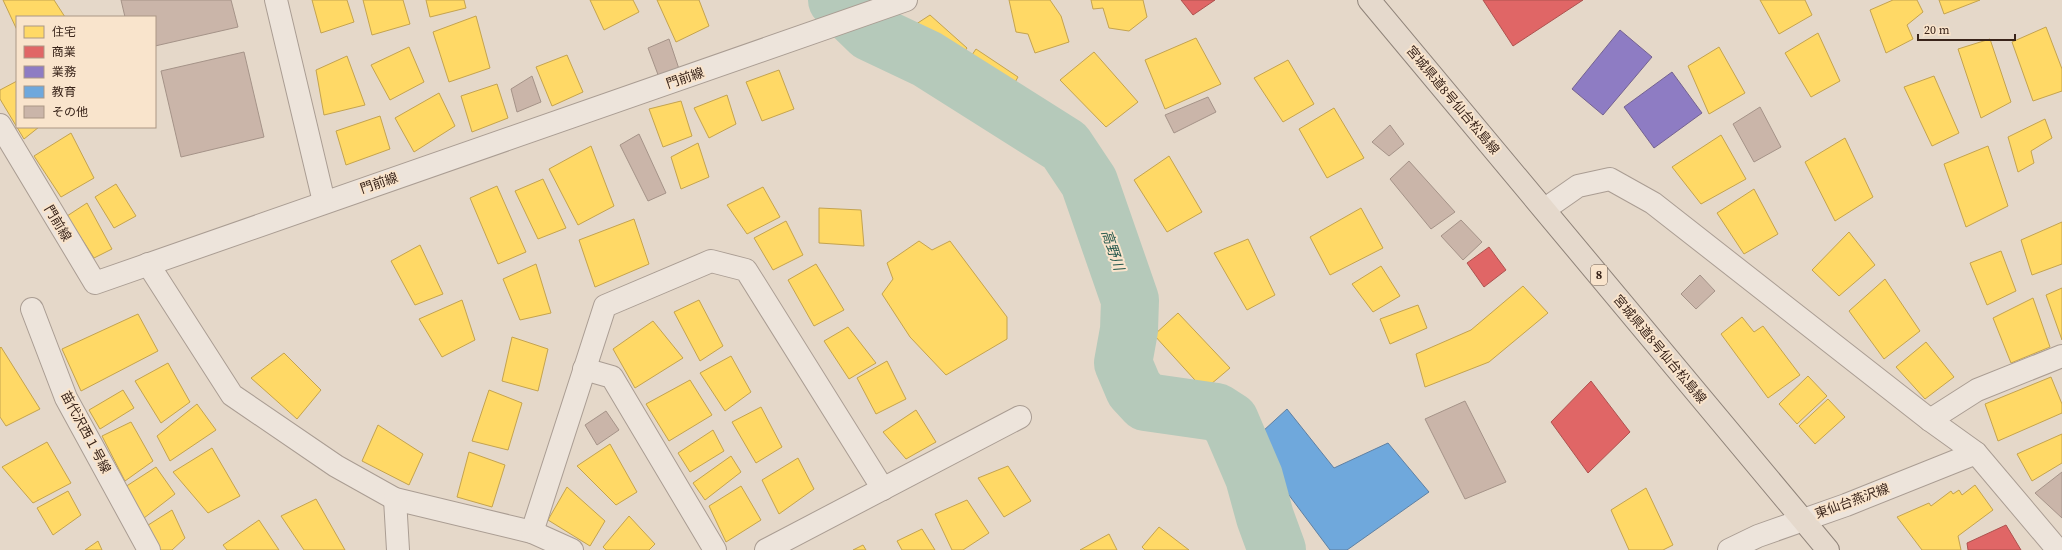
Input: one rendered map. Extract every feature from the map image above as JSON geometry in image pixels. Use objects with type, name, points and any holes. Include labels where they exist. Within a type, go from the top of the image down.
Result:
[{"type":"main road","name":"宮城県道8号仙台松島線","points":[[1369,0],[1778,492],[1803,519],[1828,550]]},
{"type":"street","points":[[276,0],[324,202]]},
{"type":"street","name":"門前線","points":[[0,125],[95,284],[324,202],[838,25],[906,0]]},
{"type":"street","points":[[1544,209],[1578,186],[1610,179],[1626,186],[1652,203],[1930,420],[1976,453],[2058,550]]},
{"type":"street","points":[[532,532],[605,306],[711,261],[746,270],[883,489]]},
{"type":"street","points":[[148,264],[232,395],[336,466],[395,499],[532,532],[572,550]]},
{"type":"street","name":"苗代沢西１号線","points":[[32,309],[66,398],[149,550]]},
{"type":"street","points":[[1930,420],[1977,390],[2062,356]]},
{"type":"street","points":[[584,369],[612,377],[715,550]]},
{"type":"street","points":[[766,550],[1020,417]]},
{"type":"street","name":"東仙台燕沢線","points":[[1731,550],[1803,519],[1846,505],[1976,453]]},
{"type":"street","points":[[395,499],[398,550]]},
{"type":"building: 住宅","points":[[3,0],[54,0],[64,16],[16,16],[16,28]]},
{"type":"building: 住宅","points":[[312,0],[347,0],[354,22],[321,33]]},
{"type":"building: 住宅","points":[[363,0],[403,0],[410,24],[372,35]]},
{"type":"building: 住宅","points":[[426,0],[464,0],[466,8],[430,17]]},
{"type":"building: 住宅","points":[[590,0],[633,0],[639,12],[604,30]]},
{"type":"building: 住宅","points":[[657,0],[699,0],[709,26],[676,42]]},
{"type":"building: 住宅","points":[[1009,0],[1050,0],[1061,16],[1069,42],[1035,53],[1028,34],[1016,32]]},
{"type":"building: 住宅","points":[[1091,0],[1143,0],[1147,17],[1129,31],[1109,28],[1103,8],[1093,9]]},
{"type":"building: 住宅","points":[[1760,0],[1805,0],[1812,15],[1779,34]]},
{"type":"building: 住宅","points":[[1893,0],[1917,0],[1923,12],[1907,25],[1913,39],[1886,53],[1870,10]]},
{"type":"building: 住宅","points":[[1939,0],[1980,0],[1944,14]]},
{"type":"building: 住宅","points":[[930,15],[967,48],[953,68],[907,30]]},
{"type":"building: 住宅","points":[[476,16],[490,68],[449,82],[433,32]]},
{"type":"building: 住宅","points":[[2046,27],[2062,69],[2062,91],[2033,101],[2012,42]]},
{"type":"building: 住宅","points":[[1818,33],[1840,81],[1811,97],[1785,53]]},
{"type":"building: 住宅","points":[[1196,38],[1221,84],[1165,109],[1145,60]]},
{"type":"building: 住宅","points":[[1990,39],[2011,102],[1981,118],[1958,49]]},
{"type":"building: 住宅","points":[[409,47],[424,82],[390,100],[371,65]]},
{"type":"building: 住宅","points":[[1719,47],[1745,93],[1709,114],[1688,66]]},
{"type":"building: 住宅","points":[[976,49],[1018,77],[1005,100],[961,71]]},
{"type":"building: 住宅","points":[[1094,52],[1138,102],[1106,127],[1060,80]]},
{"type":"building: 住宅","points":[[567,55],[583,92],[552,106],[536,67]]},
{"type":"building: 住宅","points":[[347,56],[365,105],[324,115],[316,70]]},
{"type":"building: 住宅","points":[[1288,60],[1314,104],[1283,122],[1254,78]]},
{"type":"building: 住宅","points":[[779,70],[794,109],[762,121],[746,82]]},
{"type":"building: 住宅","points":[[1934,76],[1959,133],[1932,146],[1904,87]]},
{"type":"building: 住宅","points":[[16,82],[16,126],[0,99],[0,90]]},
{"type":"building: 住宅","points":[[497,84],[508,118],[472,132],[461,96]]},
{"type":"building: 住宅","points":[[439,93],[455,126],[414,152],[395,118]]},
{"type":"building: 住宅","points":[[727,95],[736,124],[709,138],[694,108]]},
{"type":"building: 住宅","points":[[681,101],[692,136],[663,147],[649,109]]},
{"type":"building: 住宅","points":[[1334,108],[1364,158],[1327,178],[1299,129]]},
{"type":"building: 住宅","points":[[380,116],[390,149],[346,165],[336,131]]},
{"type":"building: 住宅","points":[[2045,119],[2052,138],[2031,151],[2034,163],[2018,172],[2008,137]]},
{"type":"building: 住宅","points":[[17,128],[38,128],[24,139]]},
{"type":"building: 住宅","points":[[71,133],[94,178],[61,197],[34,156]]},
{"type":"building: 住宅","points":[[1721,135],[1746,179],[1701,204],[1672,167]]},
{"type":"building: 住宅","points":[[1845,138],[1873,197],[1835,221],[1805,162]]},
{"type":"building: 住宅","points":[[698,143],[709,177],[681,189],[671,157]]},
{"type":"building: 住宅","points":[[591,146],[614,206],[578,225],[549,169]]},
{"type":"building: 住宅","points":[[1988,146],[2008,206],[1966,227],[1944,164]]},
{"type":"building: 住宅","points":[[1169,156],[1202,212],[1167,232],[1134,180]]},
{"type":"building: 住宅","points":[[543,179],[566,228],[538,239],[515,191]]},
{"type":"building: 住宅","points":[[116,184],[136,216],[114,228],[95,197]]},
{"type":"building: 住宅","points":[[497,186],[526,252],[498,264],[470,198]]},
{"type":"building: 住宅","points":[[763,187],[780,217],[747,234],[727,205]]},
{"type":"building: 住宅","points":[[1754,189],[1778,234],[1744,254],[1717,213]]},
{"type":"building: 住宅","points":[[87,203],[112,249],[94,258],[67,216]]},
{"type":"building: 住宅","points":[[819,208],[861,210],[864,246],[819,243]]},
{"type":"building: 住宅","points":[[1361,208],[1383,248],[1330,275],[1310,237]]},
{"type":"building: 住宅","points":[[634,219],[649,264],[595,287],[579,240]]},
{"type":"building: 住宅","points":[[786,221],[803,255],[773,270],[754,238]]},
{"type":"building: 住宅","points":[[2062,222],[2062,264],[2032,275],[2021,240]]},
{"type":"building: 住宅","points":[[1849,232],[1875,265],[1839,296],[1812,270]]},
{"type":"building: 住宅","points":[[1248,239],[1275,295],[1247,310],[1214,253]]},
{"type":"building: 住宅","points":[[919,241],[932,250],[950,241],[1007,317],[1007,339],[946,375],[910,337],[882,294],[893,279],[887,263]]},
{"type":"building: 住宅","points":[[420,245],[443,294],[415,305],[391,261]]},
{"type":"building: 住宅","points":[[2001,251],[2016,291],[1987,305],[1970,263]]},
{"type":"building: 住宅","points":[[536,264],[551,313],[520,320],[503,279]]},
{"type":"building: 住宅","points":[[816,264],[844,310],[814,326],[788,280]]},
{"type":"building: 住宅","points":[[1381,266],[1400,296],[1373,312],[1352,284]]},
{"type":"building: 住宅","points":[[1885,279],[1920,331],[1884,359],[1849,311]]},
{"type":"building: 住宅","points":[[1523,286],[1548,313],[1489,362],[1425,387],[1416,354],[1471,330]]},
{"type":"building: 住宅","points":[[2062,288],[2062,340],[2046,295]]},
{"type":"building: 住宅","points":[[2033,298],[2050,347],[2011,363],[1993,318]]},
{"type":"building: 住宅","points":[[462,300],[475,340],[442,357],[419,319]]},
{"type":"building: 住宅","points":[[699,300],[723,346],[700,361],[674,312]]},
{"type":"building: 住宅","points":[[1418,305],[1427,328],[1390,344],[1380,319]]},
{"type":"building: 住宅","points":[[1178,313],[1230,368],[1204,390],[1154,335]]},
{"type":"building: 住宅","points":[[138,314],[158,351],[81,391],[62,349]]},
{"type":"building: 住宅","points":[[1742,317],[1754,332],[1763,326],[1800,375],[1768,398],[1721,334]]},
{"type":"building: 住宅","points":[[653,321],[683,358],[635,388],[613,349]]},
{"type":"building: 住宅","points":[[848,327],[876,363],[849,379],[824,341]]},
{"type":"building: 住宅","points":[[512,337],[548,349],[538,391],[502,381]]},
{"type":"building: 住宅","points":[[1926,342],[1954,377],[1925,399],[1896,367]]},
{"type":"building: 住宅","points":[[1,347],[40,409],[6,426],[0,417]]},
{"type":"building: 住宅","points":[[284,353],[321,390],[297,419],[251,378]]},
{"type":"building: 住宅","points":[[731,356],[751,392],[725,411],[700,373]]},
{"type":"building: 住宅","points":[[887,361],[906,399],[876,414],[857,378]]},
{"type":"building: 住宅","points":[[168,363],[190,402],[161,423],[135,381]]},
{"type":"building: 住宅","points":[[1808,376],[1827,396],[1797,424],[1779,404]]},
{"type":"building: 住宅","points":[[2051,377],[2062,404],[2062,413],[1998,441],[1985,404]]},
{"type":"building: 住宅","points":[[690,380],[712,415],[669,441],[646,404]]},
{"type":"building: 住宅","points":[[123,390],[134,408],[100,429],[89,410]]},
{"type":"building: 住宅","points":[[489,390],[522,403],[508,450],[472,441]]},
{"type":"building: 住宅","points":[[1828,399],[1845,417],[1815,444],[1799,426]]},
{"type":"building: 住宅","points":[[197,404],[216,430],[170,461],[157,436]]},
{"type":"building: 住宅","points":[[761,407],[782,447],[756,463],[732,422]]},
{"type":"building: 住宅","points":[[916,410],[936,442],[906,459],[883,432]]},
{"type":"building: 住宅","points":[[131,422],[153,461],[125,481],[102,436]]},
{"type":"building: 住宅","points":[[378,425],[423,454],[409,485],[362,461]]},
{"type":"building: 住宅","points":[[713,430],[724,451],[690,472],[678,453]]},
{"type":"building: 住宅","points":[[2062,434],[2062,463],[2032,481],[2017,454]]},
{"type":"building: 住宅","points":[[47,442],[71,483],[33,503],[2,467]]},
{"type":"building: 住宅","points":[[610,444],[637,492],[616,505],[577,466]]},
{"type":"building: 住宅","points":[[212,448],[240,496],[208,513],[173,472]]},
{"type":"building: 住宅","points":[[469,452],[505,465],[492,507],[457,497]]},
{"type":"building: 住宅","points":[[731,456],[741,472],[705,500],[693,483]]},
{"type":"building: 住宅","points":[[798,458],[814,489],[779,514],[762,480]]},
{"type":"building: 住宅","points":[[1008,466],[1031,501],[1004,517],[978,478]]},
{"type":"building: 住宅","points":[[156,467],[175,494],[144,518],[125,487]]},
{"type":"building: 住宅","points":[[1975,485],[1993,510],[1958,536],[1961,550],[1922,550],[1897,517],[1929,503],[1931,506],[1951,491],[1953,494],[1959,490],[1962,495]]},
{"type":"building: 住宅","points":[[741,486],[761,520],[726,542],[709,506]]},
{"type":"building: 住宅","points":[[567,487],[605,521],[590,546],[548,520]]},
{"type":"building: 住宅","points":[[1646,488],[1673,545],[1663,550],[1629,550],[1611,510]]},
{"type":"building: 住宅","points":[[68,491],[81,515],[53,535],[37,508]]},
{"type":"building: 住宅","points":[[316,499],[345,550],[304,550],[281,516]]},
{"type":"building: 住宅","points":[[967,500],[989,533],[963,550],[952,550],[935,514]]},
{"type":"building: 住宅","points":[[172,510],[185,538],[172,550],[160,550],[145,527]]},
{"type":"building: 住宅","points":[[629,516],[655,544],[649,550],[606,550],[603,547]]},
{"type":"building: 住宅","points":[[259,520],[279,550],[227,550],[223,545]]},
{"type":"building: 住宅","points":[[1159,527],[1189,550],[1145,550],[1142,547]]},
{"type":"building: 住宅","points":[[922,529],[935,550],[902,550],[897,541]]},
{"type":"building: 住宅","points":[[1109,534],[1117,550],[1080,550]]},
{"type":"building: 住宅","points":[[98,541],[102,550],[85,550]]},
{"type":"building: 住宅","points":[[863,545],[866,550],[853,550]]},
{"type":"building: 商業","points":[[1181,0],[1215,0],[1193,15]]},
{"type":"building: 商業","points":[[1483,0],[1583,0],[1513,46]]},
{"type":"building: 商業","points":[[1489,247],[1506,270],[1484,287],[1467,263]]},
{"type":"building: 商業","points":[[1591,381],[1630,432],[1588,473],[1551,422]]},
{"type":"building: 商業","points":[[2006,525],[2021,550],[1968,550],[1967,543]]},
{"type":"building: 業務","points":[[1620,30],[1652,57],[1603,115],[1572,89]]},
{"type":"building: 業務","points":[[1672,72],[1702,113],[1654,148],[1624,107]]},
{"type":"building: 教育","points":[[1287,409],[1334,468],[1388,443],[1429,492],[1347,550],[1330,550],[1250,443]]},
{"type":"building: その他","points":[[121,0],[231,0],[238,27],[156,46],[156,16],[125,16]]},
{"type":"building: その他","points":[[669,39],[680,72],[660,80],[648,48]]},
{"type":"building: その他","points":[[244,52],[264,137],[181,157],[161,71]]},
{"type":"building: その他","points":[[532,76],[541,102],[517,112],[511,89]]},
{"type":"building: その他","points":[[1208,97],[1216,112],[1174,133],[1165,115]]},
{"type":"building: その他","points":[[1760,107],[1781,147],[1754,162],[1733,124]]},
{"type":"building: その他","points":[[1390,125],[1404,144],[1389,156],[1372,142]]},
{"type":"building: その他","points":[[639,134],[666,193],[648,201],[620,145]]},
{"type":"building: その他","points":[[1409,161],[1455,212],[1431,229],[1390,179]]},
{"type":"building: その他","points":[[1461,220],[1482,242],[1463,260],[1441,236]]},
{"type":"building: その他","points":[[1700,275],[1715,291],[1696,309],[1681,294]]},
{"type":"building: その他","points":[[1465,401],[1506,482],[1465,499],[1425,419]]},
{"type":"building: その他","points":[[606,411],[619,430],[597,445],[585,425]]},
{"type":"building: その他","points":[[2062,472],[2062,518],[2035,493]]},
{"type":"waterway","name":"高野川","points":[[837,0],[870,32],[927,59],[1065,146],[1089,182],[1130,300],[1129,330],[1123,363],[1134,389],[1146,402],[1216,412],[1230,421],[1254,477],[1265,517],[1277,550]]}]
